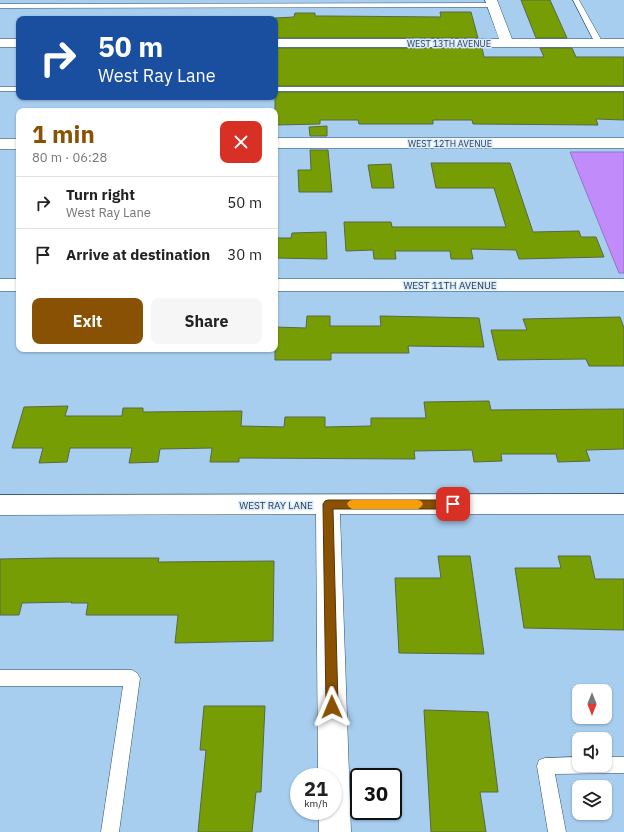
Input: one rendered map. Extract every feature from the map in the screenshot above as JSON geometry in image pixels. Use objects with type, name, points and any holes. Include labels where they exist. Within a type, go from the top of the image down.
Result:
[{"type":"street","points":[[492,3],[507,43]]},
{"type":"street","points":[[0,43],[16,43]]},
{"type":"street","name":"WEST 13TH AVENUE","points":[[278,43],[624,43]]},
{"type":"street","name":"WEST 12TH AVENUE","points":[[278,143],[624,143]]},
{"type":"street","points":[[0,144],[16,144]]},
{"type":"street","points":[[0,285],[16,285]]},
{"type":"street","name":"WEST 11TH AVENUE","points":[[278,285],[624,285]]},
{"type":"street","points":[[328,504],[335,832]]},
{"type":"street","name":"WEST RAY LANE","points":[[0,505],[624,504]]},
{"type":"lane","points":[[576,0],[599,43]]},
{"type":"lane","points":[[0,6],[492,3]]},
{"type":"lane","points":[[0,89],[16,89]]},
{"type":"lane","points":[[278,89],[624,89]]},
{"type":"lane","points":[[0,678],[132,678],[110,832]]},
{"type":"lane","points":[[557,832],[545,766],[624,765]]},
{"type":"shaded area","points":[[570,152],[624,152],[624,273],[619,273]]},
{"type":"building","points":[[521,0],[550,0],[567,38],[536,38]]},
{"type":"building","points":[[440,12],[471,12],[478,38],[278,38],[278,18],[294,17],[295,13],[315,13],[315,16],[441,17]]},
{"type":"building","points":[[278,48],[482,48],[484,57],[544,57],[540,48],[572,48],[576,57],[624,57],[624,86],[278,86]]},
{"type":"building","points":[[278,92],[624,92],[624,120],[596,119],[598,125],[473,124],[472,120],[433,120],[433,124],[359,124],[358,120],[320,120],[320,124],[278,125],[278,108],[275,108],[275,100],[278,100]]},
{"type":"building","points":[[327,126],[327,136],[310,136],[309,127]]},
{"type":"building","points":[[310,150],[328,150],[332,192],[299,192],[298,170],[311,170]]},
{"type":"building","points":[[431,163],[510,163],[533,232],[579,231],[581,237],[596,237],[604,257],[519,259],[516,250],[471,249],[473,259],[451,259],[450,251],[395,251],[396,259],[374,259],[373,250],[346,251],[344,222],[391,222],[392,227],[506,227],[494,188],[436,188]]},
{"type":"building","points":[[391,164],[394,188],[372,188],[368,165]]},
{"type":"building","points":[[326,232],[327,259],[278,258],[278,238],[291,238],[292,233]]},
{"type":"building","points":[[307,316],[330,316],[330,326],[381,326],[380,316],[479,318],[484,347],[408,346],[409,353],[331,353],[331,360],[275,360],[275,352],[278,352],[278,327],[306,328]]},
{"type":"building","points":[[620,317],[624,328],[624,366],[589,366],[586,359],[498,360],[491,330],[527,330],[523,319]]},
{"type":"building","points":[[489,401],[491,410],[624,409],[624,449],[586,450],[590,461],[558,462],[556,454],[501,454],[502,461],[474,462],[472,450],[414,451],[415,459],[239,458],[239,462],[210,462],[212,448],[160,449],[158,462],[129,463],[132,448],[70,448],[67,462],[39,463],[43,448],[12,448],[24,407],[68,406],[65,416],[122,416],[123,408],[143,408],[143,412],[242,411],[241,426],[284,427],[285,417],[325,417],[325,427],[371,426],[371,418],[426,418],[424,402]]},
{"type":"building","points":[[438,556],[470,556],[484,654],[399,653],[395,578],[441,578]]},
{"type":"building","points":[[558,556],[590,556],[595,579],[624,579],[624,630],[524,628],[515,568],[561,568]]},
{"type":"building","points":[[159,558],[158,562],[274,561],[273,641],[175,643],[178,615],[86,615],[88,603],[22,603],[19,615],[0,615],[0,559]]},
{"type":"building","points":[[204,706],[265,706],[261,792],[256,792],[252,832],[198,832],[206,750],[200,750]]},
{"type":"building","points":[[424,710],[488,712],[498,792],[480,792],[486,832],[431,832]]},
{"type":"slow traffic","points":[[352,504],[418,504]]},
{"type":"route","points":[[332,707],[328,504],[453,504]]}]
